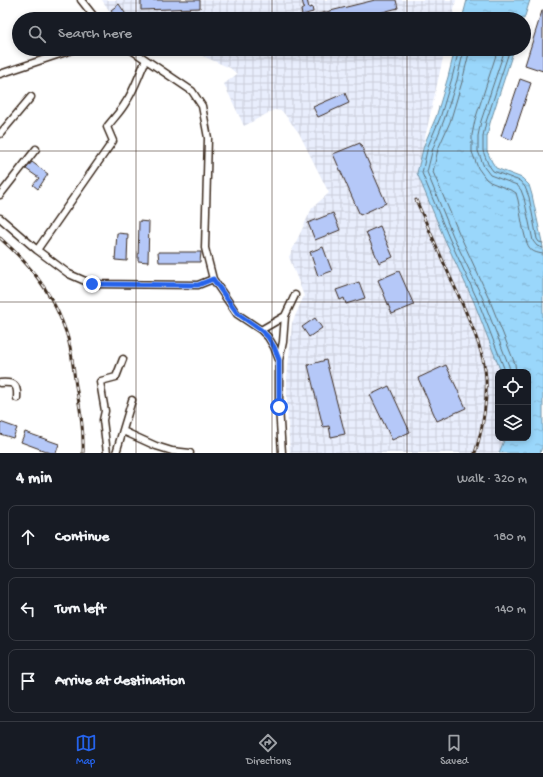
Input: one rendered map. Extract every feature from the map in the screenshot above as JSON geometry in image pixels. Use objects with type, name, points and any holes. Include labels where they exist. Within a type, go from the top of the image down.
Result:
[{"type":"street","points":[[81,0],[90,12]]},
{"type":"street","points":[[0,74],[54,56]]},
{"type":"street","points":[[140,56],[192,91],[202,106],[208,138],[205,248],[213,279],[238,314],[261,330],[268,337],[279,360]]},
{"type":"street","points":[[37,250],[113,141],[107,127],[126,103],[146,60]]},
{"type":"street","points":[[0,134],[31,97]]},
{"type":"street","points":[[0,123],[6,128]]},
{"type":"street","points":[[0,195],[36,149]]},
{"type":"street","points":[[0,218],[68,274],[92,284],[198,285],[213,279]]},
{"type":"street","points":[[282,453],[279,407],[279,360],[283,342],[285,316],[295,295]]},
{"type":"street","points":[[261,330],[285,316]]},
{"type":"street","points":[[107,453],[103,420],[105,411],[100,382],[116,377],[123,359]]},
{"type":"street","points":[[0,383],[15,385],[18,389],[17,398]]},
{"type":"street","points":[[116,453],[132,400]]},
{"type":"street","points":[[123,431],[161,448],[190,453]]},
{"type":"shaded area","points":[[102,0],[456,0],[453,12],[110,12]]},
{"type":"shaded area","points":[[203,56],[443,56],[417,173],[445,240],[474,302],[500,369],[495,369],[495,441],[504,441],[499,453],[290,453],[287,410],[287,379],[292,323],[304,296],[289,257],[312,208],[329,193],[299,133],[282,111],[274,110],[244,126],[224,84],[237,74],[230,68]]},
{"type":"water","points":[[467,0],[530,0],[526,12],[464,12]]},
{"type":"water","points":[[453,56],[512,56],[490,123],[487,137],[487,151],[496,168],[522,178],[529,185],[543,247],[543,445],[540,453],[499,453],[504,441],[531,441],[531,369],[500,369],[474,302],[445,240],[417,173],[424,145],[436,117]]},
{"type":"building","points":[[141,0],[200,0],[200,8],[141,10]]},
{"type":"building","points":[[302,0],[307,0],[309,8],[312,7],[313,12],[301,12],[301,10],[304,8]]},
{"type":"building","points":[[375,0],[396,0],[398,8],[383,12],[326,12]]},
{"type":"building","points":[[119,4],[124,12],[112,12],[111,10]]},
{"type":"building","points":[[543,11],[543,71],[525,65],[528,56],[531,56],[531,46]]},
{"type":"building","points":[[520,79],[531,83],[512,140],[501,136]]},
{"type":"building","points":[[345,93],[349,103],[318,117],[313,107]]},
{"type":"building","points":[[360,143],[386,203],[360,215],[333,154]]},
{"type":"building","points":[[32,162],[48,174],[38,189],[33,185],[39,178],[26,169]]},
{"type":"building","points":[[333,213],[340,230],[315,240],[308,223]]},
{"type":"building","points":[[139,221],[149,222],[148,262],[138,261]]},
{"type":"building","points":[[380,226],[393,257],[379,263],[366,232]]},
{"type":"building","points":[[117,233],[128,234],[127,261],[115,260]]},
{"type":"building","points":[[323,247],[332,271],[318,276],[310,252]]},
{"type":"building","points":[[158,252],[201,252],[200,262],[159,262]]},
{"type":"building","points":[[399,271],[414,305],[392,314],[378,280]]},
{"type":"building","points":[[359,282],[365,298],[346,304],[344,298],[340,300],[336,290]]},
{"type":"building","points":[[315,318],[322,328],[309,337],[302,327]]},
{"type":"building","points":[[326,360],[345,434],[331,437],[329,426],[323,427],[308,365]]},
{"type":"building","points":[[446,365],[466,408],[437,421],[418,378]]},
{"type":"building","points":[[389,386],[410,432],[392,440],[370,395]]},
{"type":"building","points":[[0,422],[17,428],[13,438],[0,434]]},
{"type":"building","points":[[25,432],[59,444],[56,453],[51,453],[21,442]]},
{"type":"railway","points":[[416,200],[469,320],[483,359],[486,379],[486,400],[483,422],[475,453]]},
{"type":"railway","points":[[0,238],[31,269],[47,292],[61,318],[71,352],[81,419],[83,453]]},
{"type":"route","points":[[92,284],[198,285],[213,279],[238,314],[261,330],[268,337],[274,347],[279,360],[279,407]]}]
